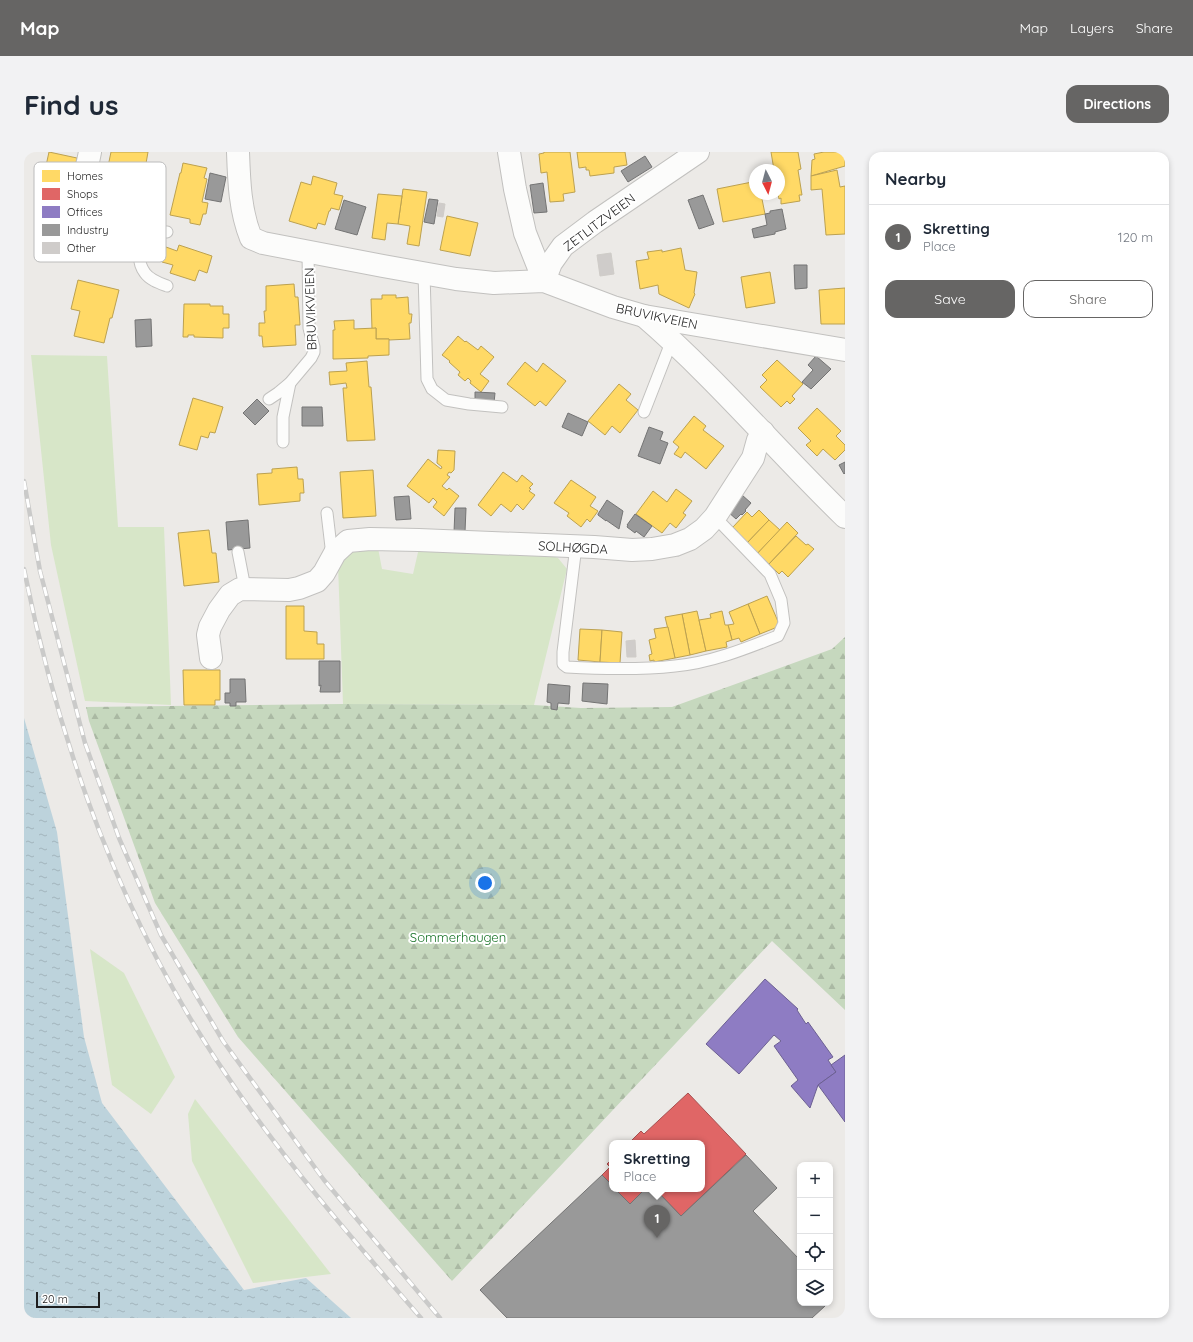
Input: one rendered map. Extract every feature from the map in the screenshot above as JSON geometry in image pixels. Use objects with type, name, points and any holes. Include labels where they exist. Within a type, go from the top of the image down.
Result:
[{"type":"street","points":[[88,162],[90,152]]},
{"type":"street","name":"BRUVIKVEIEN","points":[[238,152],[245,224],[251,238],[263,243],[456,279],[494,283],[544,281],[613,307],[644,316],[845,350]]},
{"type":"street","points":[[510,152],[515,189],[525,233],[544,281]]},
{"type":"street","name":"ZETLITZVEIEN","points":[[544,281],[551,263],[563,246],[595,222],[698,152]]},
{"type":"street","points":[[644,316],[672,340],[845,517]]},
{"type":"street","name":"SOLHØGDA","points":[[211,658],[208,635],[210,627],[219,610],[230,595],[240,589],[289,590],[317,581],[324,573],[335,553],[348,541],[370,539],[576,546],[632,550],[652,549],[675,545],[690,539],[704,529],[715,517],[753,458],[758,440],[763,432]]},
{"type":"lane","name":"BRUVIKVEIEN","points":[[269,399],[290,383],[311,358],[314,347],[309,328],[308,251]]},
{"type":"lane","points":[[140,262],[144,272],[151,279],[167,286]]},
{"type":"lane","points":[[424,273],[427,378],[432,389],[446,400],[502,407]]},
{"type":"lane","name":"BRUVIKVEIEN","points":[[644,412],[672,340]]},
{"type":"lane","name":"BRUVIKVEIEN","points":[[283,442],[283,417],[290,383]]},
{"type":"lane","name":"SOLHØGDA","points":[[327,513],[331,547],[330,560]]},
{"type":"lane","points":[[576,546],[563,652],[563,664],[567,667],[631,669],[676,666],[706,660],[751,647],[778,636],[784,623],[781,600],[770,574],[715,517]]},
{"type":"lane","points":[[238,552],[244,583],[251,589]]},
{"type":"green space","points":[[31,355],[107,356],[118,527],[164,527],[171,705],[85,701],[51,545]]},
{"type":"green space","points":[[378,548],[382,569],[413,574],[419,548],[541,553],[558,558],[567,569],[534,705],[343,704],[338,565],[346,551]]},
{"type":"green space","name":"Sommerhaugen","points":[[845,637],[845,1010],[772,941],[452,1281],[238,1037],[155,903],[89,721],[86,707],[343,704],[534,705],[581,708],[672,707],[832,649]]},
{"type":"green space","points":[[90,949],[124,973],[175,1077],[151,1114],[112,1085]]},
{"type":"green space","points":[[195,1099],[331,1274],[253,1283],[192,1161],[188,1114]]},
{"type":"water","points":[[24,718],[57,832],[84,1037],[102,1103],[244,1290],[306,1278],[351,1318],[24,1318]]},
{"type":"building: Homes","points":[[49,152],[77,158],[76,162],[47,162]]},
{"type":"building: Homes","points":[[111,152],[148,152],[146,162],[109,162]]},
{"type":"building: Homes","points":[[544,152],[570,152],[575,192],[563,194],[564,201],[550,202],[547,172],[541,173],[539,154]]},
{"type":"building: Homes","points":[[577,152],[625,152],[627,165],[614,167],[614,173],[590,176],[589,170],[586,170],[586,167],[579,168]]},
{"type":"building: Homes","points":[[771,152],[798,152],[801,169],[798,170],[802,195],[799,195],[800,201],[781,204],[781,200],[785,200],[785,164],[773,164]]},
{"type":"building: Homes","points":[[824,152],[845,152],[845,166],[811,176],[812,160],[815,159],[814,154]]},
{"type":"building: Homes","points":[[183,163],[207,168],[204,178],[207,179],[202,202],[208,203],[206,214],[203,214],[200,225],[190,223],[190,219],[170,215]]},
{"type":"building: Homes","points":[[837,170],[840,187],[845,186],[845,234],[826,235],[822,189],[811,190],[811,176]]},
{"type":"building: Homes","points":[[313,176],[337,183],[334,194],[343,196],[339,210],[331,208],[325,225],[318,223],[316,229],[289,221],[301,182],[311,185]]},
{"type":"building: Homes","points":[[749,183],[749,200],[762,200],[765,214],[723,222],[717,189]]},
{"type":"building: Homes","points":[[403,189],[427,192],[419,246],[407,244],[410,226],[398,224]]},
{"type":"building: Homes","points":[[378,194],[402,196],[398,224],[387,223],[385,240],[372,238]]},
{"type":"building: Homes","points":[[447,216],[478,223],[470,256],[440,250]]},
{"type":"building: Homes","points":[[179,245],[212,256],[207,273],[199,270],[195,281],[170,273],[173,265],[162,262],[166,262],[166,247],[177,251]]},
{"type":"building: Homes","points":[[681,248],[685,270],[697,272],[695,294],[689,308],[659,294],[658,285],[640,289],[636,261],[649,259],[647,252],[662,250],[662,252]]},
{"type":"building: Homes","points":[[770,272],[775,303],[746,308],[741,277]]},
{"type":"building: Homes","points":[[78,280],[119,290],[104,343],[74,336],[80,311],[71,309]]},
{"type":"building: Homes","points":[[294,284],[295,297],[298,297],[300,325],[295,325],[296,345],[263,347],[262,336],[259,336],[259,323],[265,323],[264,311],[266,311],[266,286]]},
{"type":"building: Homes","points":[[845,288],[845,324],[821,324],[819,290]]},
{"type":"building: Homes","points":[[382,295],[396,295],[396,298],[408,297],[409,314],[412,314],[411,323],[409,323],[410,339],[376,339],[376,328],[372,329],[371,299],[382,299]]},
{"type":"building: Homes","points":[[184,304],[210,304],[210,306],[223,306],[223,314],[229,314],[229,328],[223,328],[223,338],[194,337],[194,335],[183,337]]},
{"type":"building: Homes","points":[[354,320],[354,329],[376,328],[376,339],[389,339],[389,355],[368,356],[368,358],[333,359],[333,330],[335,330],[334,321]]},
{"type":"building: Homes","points":[[458,336],[478,350],[481,346],[494,357],[480,374],[489,381],[481,392],[470,383],[471,381],[468,378],[465,381],[458,375],[460,372],[442,355]]},
{"type":"building: Homes","points":[[777,360],[803,384],[792,396],[795,399],[790,404],[787,401],[781,407],[760,387],[767,380],[762,375]]},
{"type":"building: Homes","points":[[367,361],[369,387],[371,387],[375,440],[347,441],[343,388],[347,388],[346,383],[330,385],[329,372],[347,371],[346,363]]},
{"type":"building: Homes","points":[[525,362],[537,372],[543,363],[566,381],[546,406],[540,401],[535,406],[507,384]]},
{"type":"building: Homes","points":[[619,384],[631,394],[626,400],[638,410],[620,433],[612,426],[605,435],[588,421]]},
{"type":"building: Homes","points":[[193,398],[223,407],[215,433],[210,432],[208,438],[201,436],[197,450],[179,445]]},
{"type":"building: Homes","points":[[817,408],[841,431],[836,436],[845,445],[845,450],[835,460],[823,449],[817,456],[806,445],[811,441],[798,428]]},
{"type":"building: Homes","points":[[694,416],[706,426],[703,430],[724,446],[706,469],[685,452],[681,458],[674,454],[679,447],[673,442]]},
{"type":"building: Homes","points":[[438,450],[455,451],[454,470],[451,473],[449,472],[447,475],[450,477],[442,486],[447,490],[449,488],[459,496],[444,516],[433,507],[437,502],[433,498],[429,503],[407,486],[428,459],[441,469],[442,467],[437,463]]},
{"type":"building: Homes","points":[[297,467],[298,479],[303,479],[304,493],[300,493],[300,501],[259,505],[257,474],[272,473],[272,469]]},
{"type":"building: Homes","points":[[373,470],[376,516],[343,518],[340,472]]},
{"type":"building: Homes","points":[[503,472],[517,482],[522,475],[533,484],[529,488],[531,489],[529,491],[535,495],[523,510],[517,504],[511,512],[501,504],[491,516],[478,505]]},
{"type":"building: Homes","points":[[571,480],[596,497],[590,506],[598,511],[590,522],[587,519],[581,527],[567,516],[569,513],[554,503]]},
{"type":"building: Homes","points":[[676,489],[692,501],[683,513],[686,515],[676,528],[670,523],[662,533],[636,514],[653,491],[667,502]]},
{"type":"building: Homes","points":[[759,510],[769,520],[747,543],[736,533],[738,532],[733,527],[747,512],[752,517]]},
{"type":"building: Homes","points":[[769,520],[780,530],[755,556],[747,543]]},
{"type":"building: Homes","points":[[787,522],[798,533],[769,564],[761,557],[758,560],[755,556]]},
{"type":"building: Homes","points":[[209,530],[212,553],[216,553],[219,582],[184,586],[178,533]]},
{"type":"building: Homes","points":[[796,536],[806,545],[808,544],[814,549],[788,577],[782,571],[779,574],[769,564]]},
{"type":"building: Homes","points":[[767,596],[780,626],[760,634],[748,604]]},
{"type":"building: Homes","points":[[748,604],[760,634],[741,642],[739,638],[732,640],[728,625],[734,624],[729,612]]},
{"type":"building: Homes","points":[[286,606],[304,606],[304,631],[317,632],[317,644],[324,644],[324,659],[286,659]]},
{"type":"building: Homes","points":[[697,611],[706,651],[690,655],[682,614]]},
{"type":"building: Homes","points":[[722,611],[725,625],[728,625],[732,640],[726,642],[727,647],[706,651],[699,620],[711,618],[710,614]]},
{"type":"building: Homes","points":[[682,614],[690,655],[675,658],[665,617]]},
{"type":"building: Homes","points":[[668,627],[675,658],[654,662],[654,660],[650,661],[649,655],[652,654],[649,640],[656,638],[654,629]]},
{"type":"building: Homes","points":[[580,629],[602,630],[600,662],[578,660]]},
{"type":"building: Homes","points":[[602,630],[622,632],[620,663],[600,662]]},
{"type":"building: Homes","points":[[183,670],[220,670],[220,700],[215,700],[215,705],[184,705]]},
{"type":"building: Shops","points":[[688,1093],[746,1154],[681,1216],[658,1192],[705,1192],[705,1140],[632,1140],[641,1131],[644,1134]]},
{"type":"building: Shops","points":[[609,1168],[609,1182],[602,1175]]},
{"type":"building: Shops","points":[[618,1192],[642,1192],[630,1204]]},
{"type":"building: Offices","points":[[765,979],[798,1009],[797,1010],[806,1024],[808,1022],[833,1057],[828,1060],[836,1072],[818,1085],[810,1108],[791,1086],[798,1080],[774,1046],[781,1041],[774,1035],[739,1074],[706,1044]]},
{"type":"building: Offices","points":[[845,1055],[845,1122],[818,1085],[836,1072],[831,1065]]},
{"type":"building: Industry","points":[[645,156],[652,167],[628,182],[621,171]]},
{"type":"building: Industry","points":[[210,173],[226,177],[221,202],[205,199]]},
{"type":"building: Industry","points":[[543,183],[547,212],[534,213],[530,185]]},
{"type":"building: Industry","points":[[703,195],[714,224],[699,229],[688,200]]},
{"type":"building: Industry","points":[[429,199],[438,200],[434,224],[424,222]]},
{"type":"building: Industry","points":[[344,200],[366,207],[357,235],[335,229]]},
{"type":"building: Industry","points":[[782,209],[786,229],[775,232],[775,234],[754,238],[752,229],[767,225],[765,214],[770,213],[770,211]]},
{"type":"building: Industry","points":[[794,265],[807,265],[807,288],[795,289]]},
{"type":"building: Industry","points":[[151,319],[152,346],[136,347],[135,320]]},
{"type":"building: Industry","points":[[816,356],[831,369],[811,389],[802,382],[813,370],[808,365]]},
{"type":"building: Industry","points":[[475,392],[495,393],[494,403],[475,402]]},
{"type":"building: Industry","points":[[257,399],[269,411],[255,425],[243,413]]},
{"type":"building: Industry","points":[[302,407],[322,407],[323,426],[302,426]]},
{"type":"building: Industry","points":[[568,413],[588,422],[582,436],[562,427]]},
{"type":"building: Industry","points":[[649,427],[663,432],[660,440],[668,443],[660,464],[638,456]]},
{"type":"building: Industry","points":[[845,462],[845,473],[844,474],[839,465]]},
{"type":"building: Industry","points":[[742,495],[751,503],[745,510],[746,511],[736,519],[727,511]]},
{"type":"building: Industry","points":[[409,496],[411,519],[396,520],[394,497]]},
{"type":"building: Industry","points":[[607,500],[623,511],[619,529],[598,515]]},
{"type":"building: Industry","points":[[455,508],[466,508],[465,532],[454,532]]},
{"type":"building: Industry","points":[[635,514],[652,526],[644,537],[627,527]]},
{"type":"building: Industry","points":[[248,520],[250,548],[228,550],[226,522]]},
{"type":"building: Industry","points":[[319,661],[340,661],[340,692],[320,692],[321,685],[319,686]]},
{"type":"building: Industry","points":[[230,679],[245,679],[246,702],[236,702],[236,706],[230,706],[230,703],[225,703],[225,693],[230,693]]},
{"type":"building: Industry","points":[[583,683],[608,684],[607,704],[582,701]]},
{"type":"building: Industry","points":[[548,684],[570,686],[569,704],[558,703],[557,710],[551,709],[551,703],[547,702]]},
{"type":"building: Industry","points":[[746,1155],[777,1188],[753,1211],[797,1257],[797,1306],[825,1306],[812,1318],[507,1318],[480,1290],[602,1175],[609,1182],[609,1192],[618,1192],[630,1204],[642,1192],[658,1192],[681,1216]]},
{"type":"building: Other","points":[[439,203],[445,204],[443,217],[437,216]]},
{"type":"building: Other","points":[[611,253],[614,274],[600,276],[597,255]]},
{"type":"building: Other","points":[[635,640],[636,657],[627,657],[626,641]]},
{"type":"railway","points":[[24,481],[40,571],[85,743],[119,838],[161,935],[223,1041],[324,1180],[440,1318]]},
{"type":"railway","points":[[24,569],[39,638],[57,706],[79,774],[103,840],[131,905],[162,968],[197,1030],[257,1119],[302,1178],[421,1318]]},
{"type":"place","name":"Skretting","points":[[657,1238]]}]
